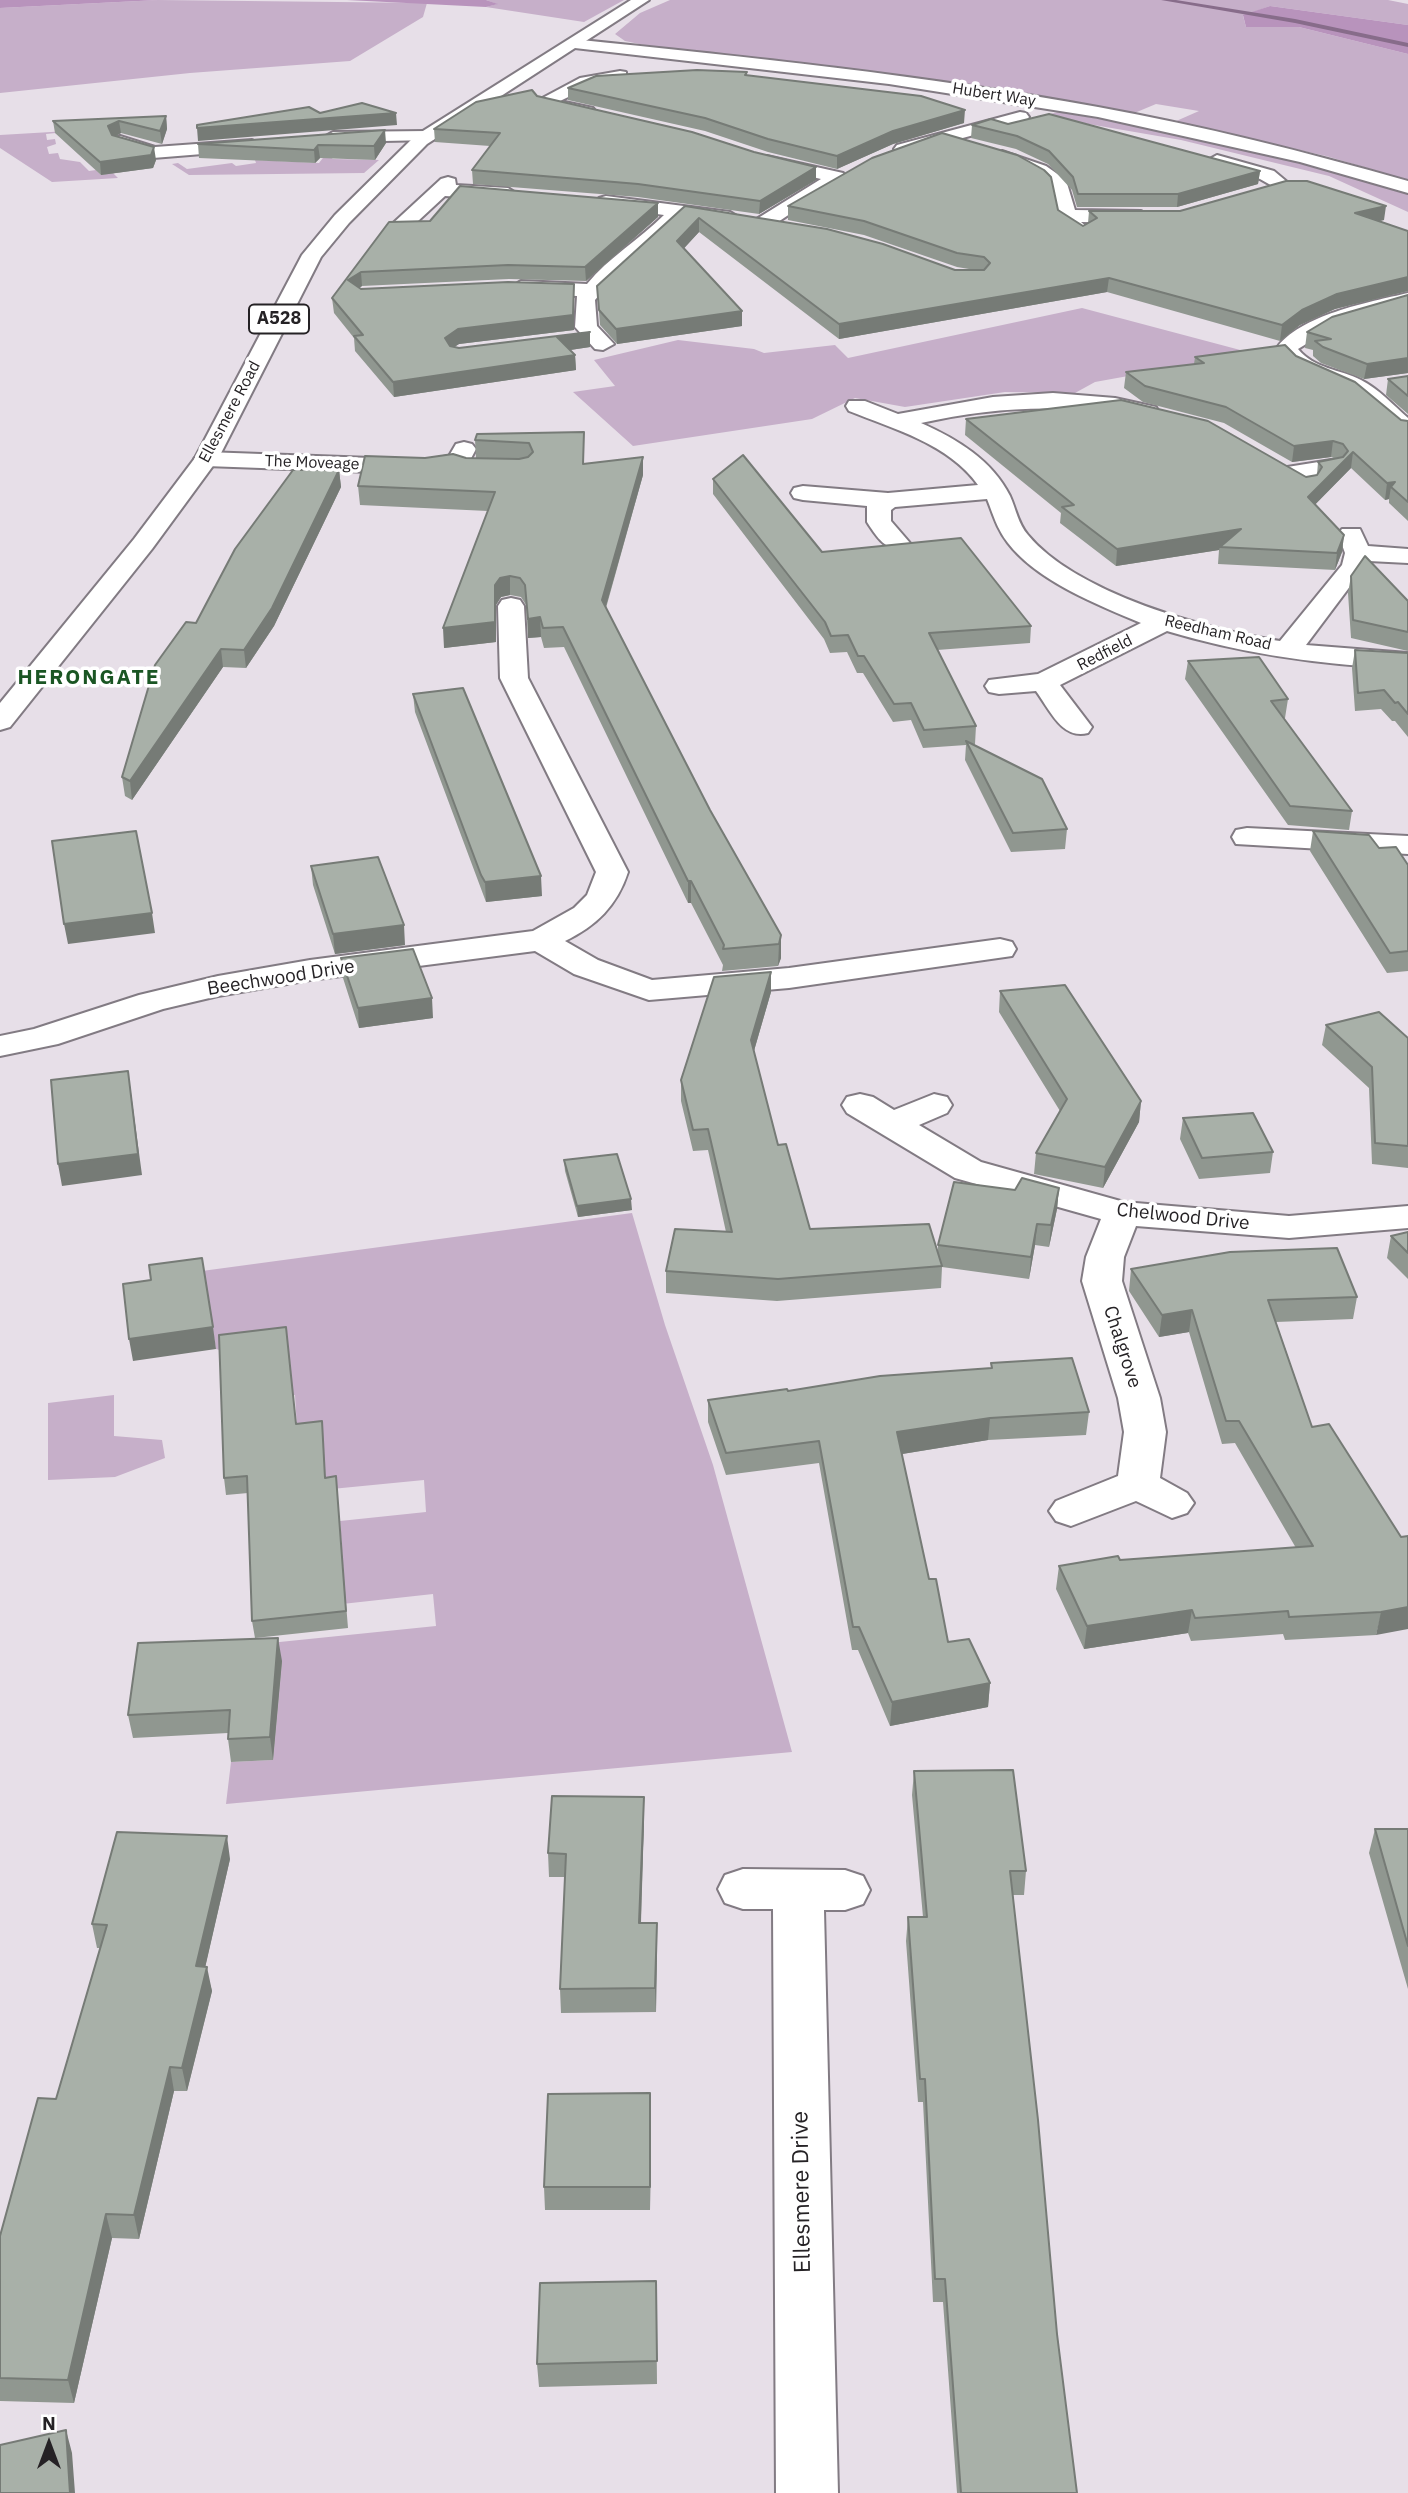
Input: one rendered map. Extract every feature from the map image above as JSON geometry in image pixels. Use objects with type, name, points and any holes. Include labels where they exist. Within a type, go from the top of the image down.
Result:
[{"type":"street","name":"Ellesmere Road","points":[[0,721],[128,563],[206,459],[312,256],[342,219],[427,136],[641,0]]},
{"type":"street","name":"Hubert Way","points":[[572,44],[828,71],[1051,104],[1218,135],[1408,187]]},
{"type":"street","points":[[667,72],[808,86]]},
{"type":"street","points":[[525,111],[586,82],[638,74]]},
{"type":"street","points":[[544,102],[601,115]]},
{"type":"street","points":[[883,156],[1014,120],[1051,104]]},
{"type":"street","points":[[313,139],[363,135],[427,136]]},
{"type":"street","points":[[943,138],[1025,164],[1050,176],[1059,184],[1068,222],[1091,237]]},
{"type":"street","points":[[120,141],[153,158],[265,144]]},
{"type":"street","points":[[748,155],[842,175],[762,224]]},
{"type":"street","points":[[1193,155],[1250,169],[1283,186]]},
{"type":"street","points":[[1263,192],[1283,186],[1304,186]]},
{"type":"street","points":[[397,230],[440,191],[528,195]]},
{"type":"street","points":[[585,200],[787,228]]},
{"type":"street","points":[[567,340],[598,340],[586,327],[583,307],[591,290],[607,272],[649,242],[679,211]]},
{"type":"street","points":[[1066,216],[1158,217]]},
{"type":"street","points":[[496,288],[591,290]]},
{"type":"street","points":[[1408,299],[1317,328],[1288,344],[1287,349],[1297,363],[1361,389],[1408,429]]},
{"type":"street","points":[[1361,389],[1384,385]]},
{"type":"street","points":[[898,421],[972,404],[1045,399],[1094,402],[1168,416]]},
{"type":"street","name":"Reedham Road","points":[[857,406],[898,421],[945,444],[972,463],[995,491],[1005,524],[1022,544],[1041,560],[1083,587],[1164,622],[1211,635],[1289,648],[1408,661]]},
{"type":"street","name":"The Moveage","points":[[206,459],[426,467],[468,459]]},
{"type":"street","points":[[1288,473],[1331,467]]},
{"type":"street","points":[[803,493],[888,500],[995,491]]},
{"type":"street","points":[[888,500],[878,508],[879,522],[897,543]]},
{"type":"street","points":[[1289,648],[1355,566],[1354,543],[1405,556]]},
{"type":"street","name":"Beechwood Drive","points":[[0,1046],[53,1036],[170,996],[227,984],[540,940],[575,925],[595,908],[608,891],[612,872],[514,678],[511,606]]},
{"type":"street","name":"Redfield","points":[[999,687],[1044,682],[1164,622]]},
{"type":"street","points":[[1044,682],[1078,727]]},
{"type":"street","points":[[1247,838],[1408,845]]},
{"type":"street","points":[[540,940],[586,967],[649,990],[789,978],[1000,949]]},
{"type":"street","name":"Chelwood Drive","points":[[934,1105],[876,1115],[968,1170],[1122,1213],[1289,1227],[1408,1217]]},
{"type":"street","name":"Chalgrove","points":[[1072,1511],[1155,1494],[1139,1398],[1101,1281],[1105,1258],[1122,1213]]},
{"type":"street","name":"Ellesmere Drive","points":[[743,1889],[822,1891],[807,2493]]},
{"type":"shaded area","points":[[0,0],[158,0],[0,8]]},
{"type":"shaded area","points":[[158,0],[427,3],[423,17],[350,61],[190,73],[0,93],[0,8]]},
{"type":"shaded area","points":[[347,0],[486,0],[498,4],[486,7]]},
{"type":"shaded area","points":[[486,0],[624,0],[584,22],[486,7],[497,4]]},
{"type":"shaded area","points":[[670,0],[1388,0],[1408,4],[1408,25],[1270,6],[1243,16],[1246,27],[1299,27],[1408,54],[1408,180],[1326,156],[1174,122],[1199,111],[1156,104],[1132,114],[971,86],[644,45],[625,41],[615,34],[640,13]]},
{"type":"shaded area","points":[[1270,6],[1408,25],[1408,54],[1299,27],[1246,27],[1243,15]]},
{"type":"shaded area","points":[[1058,112],[1185,133],[1335,170],[1408,194],[1408,212],[1329,176],[1181,140],[1042,116]]},
{"type":"shaded area","points":[[85,130],[46,134],[47,140],[55,139],[56,144],[47,147],[49,154],[58,153],[60,159],[80,162],[89,171],[96,170],[101,175],[113,173],[118,178],[52,182],[0,148],[0,135]]},
{"type":"shaded area","points":[[326,154],[333,159],[379,160],[364,173],[189,175],[172,164],[178,163],[187,169],[232,163],[236,166],[256,163],[255,160],[319,163]]},
{"type":"shaded area","points":[[1082,308],[1244,351],[1222,359],[1095,382],[1075,393],[1005,392],[905,407],[855,398],[812,419],[633,446],[573,392],[615,386],[594,360],[678,340],[754,349],[764,353],[835,345],[848,358]]},
{"type":"shaded area","points":[[632,1213],[665,1325],[713,1465],[792,1752],[226,1804],[231,1762],[273,1760],[282,1661],[221,1648],[436,1626],[433,1594],[333,1605],[344,1580],[340,1521],[426,1512],[424,1480],[301,1492],[295,1395],[240,1401],[223,1351],[216,1349],[202,1271]]},
{"type":"shaded area","points":[[114,1395],[114,1436],[162,1440],[165,1458],[115,1477],[48,1480],[48,1403]]},
{"type":"building","points":[[697,70],[747,72],[745,75],[921,96],[965,110],[893,131],[837,156],[768,139],[705,118],[568,88],[596,76]]},
{"type":"building","points":[[532,90],[537,96],[692,132],[754,152],[816,167],[760,201],[638,184],[472,170],[500,133],[434,129],[476,102]]},
{"type":"building","points":[[362,103],[396,113],[197,128],[197,125],[309,107],[320,113]]},
{"type":"building","points":[[1049,114],[1260,171],[1178,194],[1078,194],[1073,177],[1049,151],[1017,136],[972,125],[991,119],[1008,124]]},
{"type":"building","points":[[166,116],[160,131],[119,121],[108,126],[112,135],[154,147],[151,155],[100,162],[53,121]]},
{"type":"building","points":[[385,130],[374,146],[318,145],[314,150],[198,144]]},
{"type":"building","points":[[942,133],[1017,155],[1044,170],[1051,177],[1058,210],[1083,226],[1097,218],[1089,211],[1180,211],[1286,181],[1307,181],[1386,206],[1355,213],[1408,231],[1408,277],[1337,294],[1302,310],[1282,325],[1109,278],[839,324],[699,218],[677,241],[742,311],[616,329],[599,310],[597,286],[685,206],[827,229],[883,244],[955,270],[984,270],[990,263],[984,257],[957,253],[864,221],[788,206],[872,158]]},
{"type":"building","points":[[460,186],[658,203],[585,267],[508,265],[361,272],[348,280],[361,289],[508,282],[574,284],[573,315],[458,329],[445,338],[450,346],[459,348],[590,332],[557,337],[575,355],[393,382],[354,336],[363,335],[332,298],[389,222],[430,221]]},
{"type":"building","points":[[1408,295],[1408,358],[1367,364],[1323,347],[1315,341],[1331,339],[1307,332],[1332,317]]},
{"type":"building","points":[[1285,345],[1296,356],[1355,382],[1401,420],[1408,421],[1408,502],[1391,487],[1395,482],[1387,483],[1353,452],[1308,497],[1344,535],[1337,553],[1220,547],[1241,529],[1117,549],[1062,507],[1074,505],[966,419],[1121,400],[1208,421],[1306,477],[1317,475],[1322,467],[1318,462],[1343,457],[1348,451],[1343,444],[1333,441],[1294,446],[1226,407],[1145,386],[1126,372],[1204,363],[1195,357]]},
{"type":"building","points":[[1408,376],[1408,396],[1388,379]]},
{"type":"building","points":[[584,432],[583,464],[643,457],[602,600],[710,810],[781,935],[779,944],[723,949],[724,945],[691,881],[688,881],[563,627],[543,628],[540,617],[528,619],[525,585],[520,578],[500,578],[495,585],[495,622],[443,628],[495,492],[358,486],[365,456],[425,458],[453,454],[466,458],[519,459],[528,457],[533,452],[529,443],[475,440],[477,434]]},
{"type":"building","points":[[743,455],[822,552],[961,538],[1031,626],[929,633],[976,726],[924,730],[911,703],[894,704],[864,656],[858,656],[848,635],[831,636],[825,622],[713,479]]},
{"type":"building","points":[[293,470],[339,470],[272,608],[244,650],[221,649],[130,781],[122,777],[155,665],[186,622],[196,623],[235,549]]},
{"type":"building","points":[[1365,556],[1408,601],[1408,632],[1353,620],[1351,576]]},
{"type":"building","points":[[1355,650],[1408,653],[1408,714],[1384,690],[1358,693]]},
{"type":"building","points":[[1259,657],[1288,699],[1271,701],[1352,811],[1290,806],[1188,661]]},
{"type":"building","points":[[463,688],[541,876],[485,882],[481,875],[413,694]]},
{"type":"building","points":[[966,741],[1042,779],[1067,829],[1013,833]]},
{"type":"building","points":[[136,831],[152,913],[64,924],[52,841]]},
{"type":"building","points":[[1313,831],[1369,835],[1379,848],[1396,847],[1408,865],[1408,951],[1390,953]]},
{"type":"building","points":[[378,857],[404,925],[333,934],[311,866]]},
{"type":"building","points":[[413,949],[432,998],[358,1008],[341,958]]},
{"type":"building","points":[[771,972],[751,1040],[778,1145],[786,1144],[810,1229],[929,1224],[942,1266],[778,1279],[666,1271],[675,1229],[732,1232],[708,1129],[693,1130],[681,1080],[714,977]]},
{"type":"building","points":[[1065,985],[1141,1101],[1105,1167],[1036,1153],[1067,1099],[1000,991]]},
{"type":"building","points":[[1379,1012],[1408,1038],[1408,1146],[1375,1143],[1372,1067],[1326,1025]]},
{"type":"building","points":[[128,1071],[138,1154],[58,1164],[51,1080]]},
{"type":"building","points":[[1253,1113],[1273,1152],[1202,1158],[1183,1118]]},
{"type":"building","points":[[617,1154],[631,1199],[577,1206],[564,1160]]},
{"type":"building","points":[[1022,1178],[1059,1188],[1051,1225],[1037,1224],[1031,1257],[938,1245],[954,1182],[1015,1190]]},
{"type":"building","points":[[1408,1232],[1408,1253],[1391,1236]]},
{"type":"building","points":[[1337,1248],[1357,1297],[1268,1300],[1312,1427],[1329,1424],[1401,1537],[1408,1536],[1408,1607],[1381,1612],[1289,1617],[1288,1611],[1195,1618],[1192,1610],[1087,1626],[1059,1566],[1118,1556],[1120,1560],[1313,1546],[1239,1421],[1226,1421],[1192,1310],[1162,1315],[1131,1269],[1230,1252]]},
{"type":"building","points":[[202,1258],[213,1327],[129,1339],[123,1284],[151,1280],[149,1265]]},
{"type":"building","points":[[286,1327],[296,1424],[322,1421],[325,1478],[336,1476],[346,1611],[252,1621],[247,1476],[224,1478],[219,1335]]},
{"type":"building","points":[[1072,1358],[1089,1412],[990,1418],[897,1432],[929,1579],[936,1579],[948,1642],[969,1639],[990,1683],[892,1702],[859,1627],[853,1627],[819,1441],[726,1453],[708,1400],[788,1391],[880,1376],[992,1368],[991,1363]]},
{"type":"building","points":[[278,1638],[270,1737],[228,1739],[230,1710],[128,1715],[138,1643]]},
{"type":"building","points":[[1013,1770],[1026,1871],[1010,1871],[1038,2120],[1057,2334],[1077,2493],[961,2493],[945,2279],[935,2279],[925,2079],[920,2079],[908,1917],[927,1917],[914,1771]]},
{"type":"building","points":[[552,1796],[644,1797],[639,1923],[657,1923],[655,1988],[560,1989],[566,1854],[548,1853]]},
{"type":"building","points":[[1375,1829],[1408,1829],[1408,1946]]},
{"type":"building","points":[[117,1832],[227,1836],[196,1966],[207,1967],[182,2068],[170,2067],[134,2215],[106,2214],[68,2380],[0,2378],[0,2236],[38,2098],[56,2099],[107,1925],[92,1924]]},
{"type":"building","points":[[650,2093],[650,2187],[544,2187],[548,2094]]},
{"type":"building","points":[[656,2281],[657,2361],[537,2364],[540,2283]]},
{"type":"building","points":[[66,2430],[70,2493],[0,2493],[0,2445]]},
{"type":"waterway","points":[[1164,0],[1295,21],[1408,45]]},
{"type":"district","name":"HERONGATE","points":[[89,678]]}]
